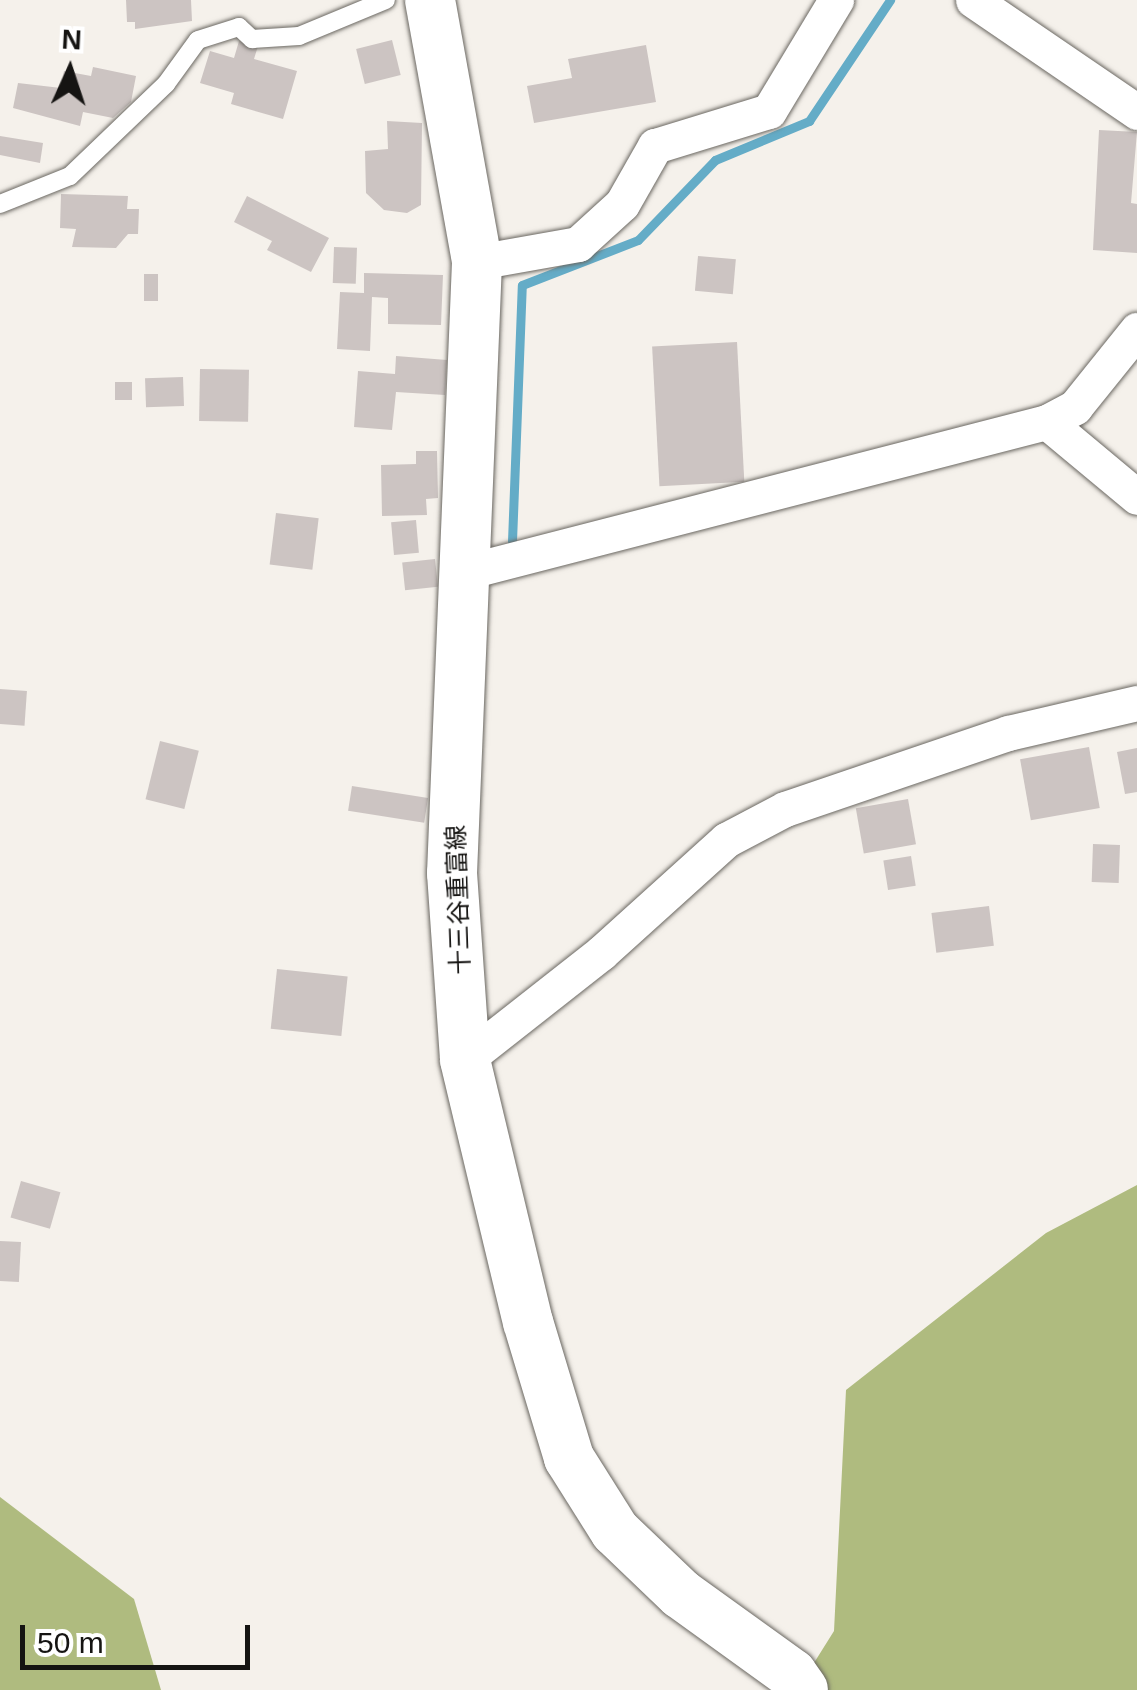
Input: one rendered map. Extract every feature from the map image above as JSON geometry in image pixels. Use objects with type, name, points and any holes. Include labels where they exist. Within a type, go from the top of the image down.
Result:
[{"type":"main road","name":"十三谷重富線","points":[[430,0],[478,262],[470,572],[452,873],[465,1060],[528,1322],[569,1458],[615,1531],[681,1594],[792,1674],[803,1690]]},
{"type":"street","points":[[478,262],[578,244],[622,204],[655,146],[770,112],[836,0]]},
{"type":"street","points":[[973,0],[1137,112]]},
{"type":"street","points":[[470,572],[1047,422],[1076,407],[1137,330]]},
{"type":"street","points":[[1047,422],[1137,498]]},
{"type":"street","points":[[465,1060],[601,953],[675,880],[741,832],[785,809],[1008,733],[1137,703]]},
{"type":"lane","points":[[0,204],[70,176],[166,84],[198,40],[239,26],[252,39],[299,36],[386,0]]},
{"type":"green space","points":[[1137,1185],[1137,1690],[797,1690],[834,1631],[846,1390],[1046,1233]]},
{"type":"green space","points":[[0,1497],[134,1599],[161,1690],[0,1690]]},
{"type":"building","points":[[126,0],[191,0],[192,21],[135,29],[135,22],[127,22]]},
{"type":"building","points":[[392,40],[401,75],[365,84],[356,49]]},
{"type":"building","points":[[239,41],[258,46],[254,59],[297,71],[283,119],[231,104],[234,93],[200,83],[210,51],[234,58]]},
{"type":"building","points":[[646,45],[656,102],[534,123],[527,86],[572,78],[568,59]]},
{"type":"building","points":[[93,67],[136,76],[131,102],[113,118],[83,112],[80,126],[13,108],[18,83],[61,88],[64,71],[91,76]]},
{"type":"building","points":[[387,121],[422,123],[421,205],[407,213],[384,210],[366,193],[365,151],[388,149]]},
{"type":"building","points":[[1099,130],[1137,132],[1131,203],[1137,204],[1137,253],[1093,250]]},
{"type":"building","points":[[0,136],[43,143],[40,163],[0,155]]},
{"type":"building","points":[[61,194],[128,196],[127,209],[139,209],[138,234],[128,234],[116,248],[72,247],[76,229],[60,228]]},
{"type":"building","points":[[247,196],[329,238],[311,272],[267,250],[272,241],[234,222]]},
{"type":"building","points":[[334,247],[357,248],[356,284],[333,283]]},
{"type":"building","points":[[698,256],[736,259],[733,294],[695,291]]},
{"type":"building","points":[[364,273],[443,275],[441,325],[388,324],[388,298],[372,297],[370,351],[337,349],[340,292],[364,293]]},
{"type":"building","points":[[144,274],[158,274],[158,301],[144,301]]},
{"type":"building","points":[[737,342],[744,482],[659,486],[652,346]]},
{"type":"building","points":[[396,356],[447,360],[445,395],[396,392],[392,430],[354,427],[358,371],[395,374]]},
{"type":"building","points":[[200,369],[249,370],[248,422],[199,421]]},
{"type":"building","points":[[183,377],[184,406],[146,407],[145,378]]},
{"type":"building","points":[[115,382],[132,382],[132,400],[115,400]]},
{"type":"building","points":[[416,451],[437,451],[438,498],[426,499],[427,515],[382,516],[381,465],[416,464]]},
{"type":"building","points":[[276,513],[319,518],[312,570],[270,565]]},
{"type":"building","points":[[416,520],[419,553],[394,555],[391,522]]},
{"type":"building","points":[[435,559],[438,587],[405,590],[402,562]]},
{"type":"building","points":[[0,689],[27,691],[24,726],[0,724]]},
{"type":"building","points":[[160,741],[199,751],[184,809],[145,799]]},
{"type":"building","points":[[1089,747],[1100,808],[1031,820],[1020,759]]},
{"type":"building","points":[[1137,748],[1137,792],[1125,794],[1117,752]]},
{"type":"building","points":[[352,786],[428,798],[424,823],[348,811]]},
{"type":"building","points":[[908,799],[916,844],[864,854],[856,808]]},
{"type":"building","points":[[1093,844],[1120,845],[1119,883],[1092,882]]},
{"type":"building","points":[[911,856],[916,886],[888,890],[883,860]]},
{"type":"building","points":[[989,906],[994,946],[936,953],[931,913]]},
{"type":"building","points":[[277,969],[348,976],[341,1036],[271,1029]]},
{"type":"building","points":[[21,1181],[60,1192],[50,1229],[11,1218]]},
{"type":"building","points":[[0,1241],[21,1242],[19,1282],[0,1281]]},
{"type":"waterway","points":[[512,541],[522,285],[638,240],[715,160],[809,121],[890,0]]}]
